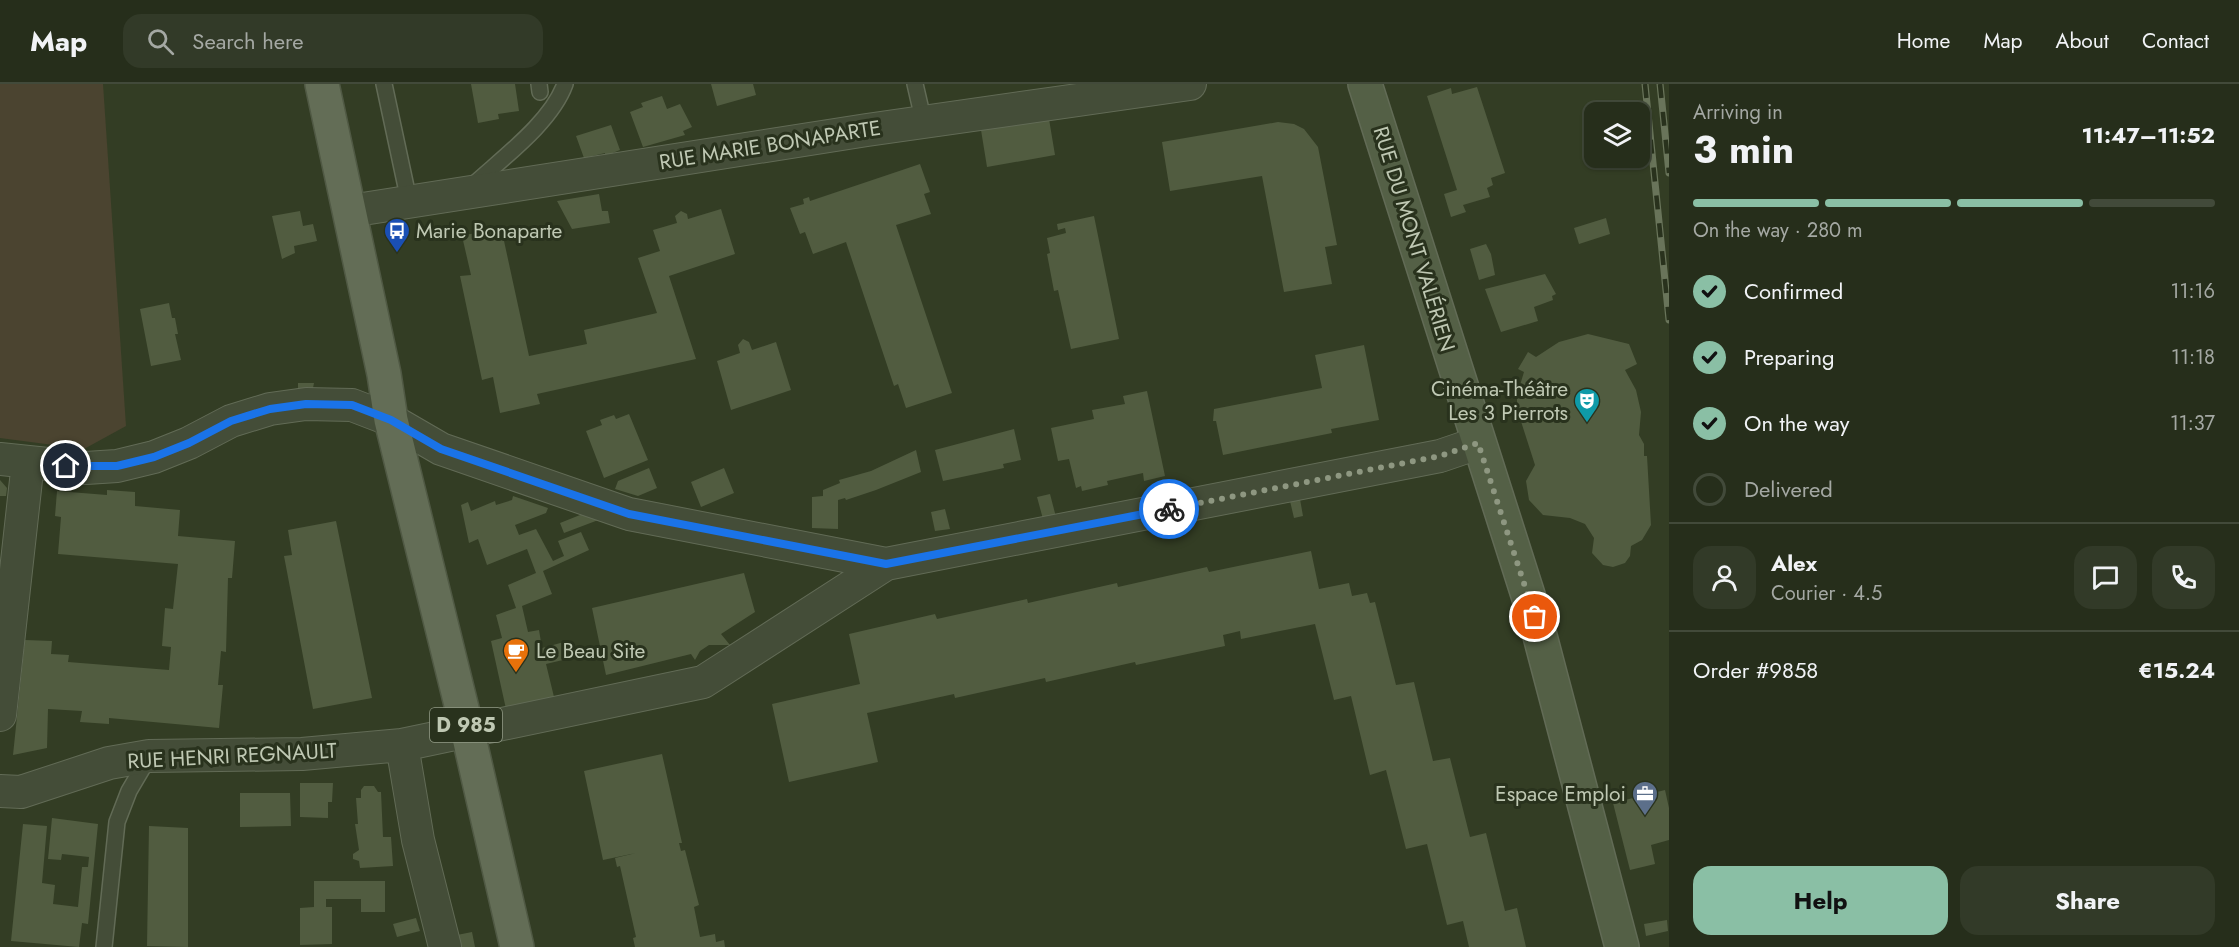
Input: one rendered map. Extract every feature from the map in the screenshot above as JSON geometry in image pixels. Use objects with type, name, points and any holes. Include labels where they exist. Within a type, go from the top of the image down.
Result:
[{"type":"main road","name":"D 985","points":[[322,84],[384,374],[391,420],[468,733],[517,947]]},
{"type":"main road","name":"RUE DU MONT VALÉRIEN","points":[[1365,84],[1535,617],[1622,947]]},
{"type":"street","name":"RUE MARIE BONAPARTE","points":[[350,211],[867,130],[1190,84]]},
{"type":"street","points":[[0,715],[14,460],[86,468],[117,466],[154,457],[180,447],[231,421],[270,409],[306,404],[352,405],[391,420],[441,449],[629,514],[886,564],[1440,456],[1478,443]]},
{"type":"street","name":"RUE HENRI REGNAULT","points":[[0,791],[21,792],[109,763],[149,756],[302,754],[402,745],[703,682],[886,564]]},
{"type":"street","points":[[402,745],[418,840],[445,947]]},
{"type":"lane","points":[[384,84],[409,201]]},
{"type":"lane","points":[[466,193],[543,118],[562,94],[565,84]]},
{"type":"lane","points":[[915,84],[924,123]]},
{"type":"lane","points":[[104,947],[117,822],[129,791],[149,756]]},
{"type":"shaded area","points":[[0,84],[103,84],[126,426],[84,449],[0,438]]},
{"type":"building","points":[[471,84],[515,84],[519,111],[498,114],[499,119],[478,123]]},
{"type":"building","points":[[711,84],[753,84],[756,95],[717,106]]},
{"type":"building","points":[[1477,87],[1505,173],[1491,178],[1493,185],[1487,188],[1490,197],[1463,205],[1466,212],[1451,217],[1444,194],[1457,190],[1427,96],[1451,88],[1452,94]]},
{"type":"building","points":[[662,96],[667,109],[680,104],[692,127],[683,131],[685,135],[643,147],[630,112],[643,107],[641,103]]},
{"type":"building","points":[[1049,119],[1055,155],[987,167],[981,130]]},
{"type":"building","points":[[1278,122],[1294,124],[1304,129],[1318,147],[1337,245],[1325,247],[1332,284],[1284,292],[1262,176],[1170,191],[1162,142]]},
{"type":"building","points":[[611,125],[620,150],[605,156],[605,153],[584,158],[576,136]]},
{"type":"building","points":[[920,164],[930,192],[924,194],[931,214],[896,225],[952,393],[906,408],[898,384],[894,386],[846,242],[813,254],[805,232],[800,234],[790,208],[804,204],[803,199],[809,197],[810,201]]},
{"type":"building","points":[[599,194],[602,211],[608,211],[610,223],[572,229],[557,201]]},
{"type":"building","points":[[721,209],[735,254],[669,276],[696,359],[537,394],[540,404],[500,413],[493,377],[482,380],[460,276],[471,275],[462,236],[501,227],[529,356],[587,344],[584,330],[657,313],[638,258],[660,251],[653,230],[677,223],[675,216],[681,211],[687,214],[688,219]]},
{"type":"building","points":[[300,211],[303,226],[313,224],[317,241],[294,246],[295,253],[282,259],[272,216]]},
{"type":"building","points":[[1094,216],[1119,339],[1071,349],[1058,290],[1054,291],[1047,254],[1050,253],[1047,238],[1066,233],[1065,228],[1058,230],[1057,224]]},
{"type":"building","points":[[1606,218],[1610,234],[1579,244],[1574,228]]},
{"type":"building","points":[[1486,244],[1491,254],[1495,275],[1479,280],[1470,249]]},
{"type":"building","points":[[1545,274],[1556,294],[1552,296],[1553,300],[1534,307],[1538,321],[1501,332],[1485,289]]},
{"type":"building","points":[[169,303],[172,318],[175,318],[178,334],[175,334],[181,360],[151,366],[140,309]]},
{"type":"building","points":[[1588,334],[1629,344],[1637,364],[1625,370],[1636,390],[1641,412],[1639,435],[1644,444],[1644,456],[1647,456],[1651,525],[1642,540],[1631,546],[1630,556],[1625,563],[1613,567],[1603,565],[1592,553],[1594,538],[1585,524],[1570,518],[1543,515],[1529,500],[1526,481],[1535,465],[1517,409],[1517,395],[1524,372],[1518,369],[1528,352],[1536,357],[1559,342]]},
{"type":"building","points":[[743,339],[749,342],[752,350],[776,342],[791,390],[731,410],[717,361],[740,353],[738,345]]},
{"type":"building","points":[[1364,345],[1379,420],[1331,429],[1332,433],[1223,455],[1216,421],[1213,421],[1214,409],[1322,388],[1315,355]]},
{"type":"building","points":[[298,383],[314,383],[313,388],[298,389]]},
{"type":"building","points":[[1147,391],[1165,476],[1144,481],[1143,473],[1107,481],[1108,485],[1082,491],[1081,486],[1076,488],[1069,459],[1058,461],[1051,428],[1094,419],[1092,410],[1125,404],[1123,396]]},
{"type":"building","points":[[629,414],[648,460],[604,478],[586,431],[602,425],[600,420],[614,415],[616,419]]},
{"type":"building","points":[[1014,429],[1021,460],[1003,464],[1004,468],[943,481],[935,450]]},
{"type":"building","points":[[916,450],[921,472],[876,490],[846,500],[845,498],[838,500],[838,529],[812,528],[812,497],[823,496],[823,490],[840,483],[839,480],[871,471]]},
{"type":"building","points":[[649,468],[657,488],[638,496],[615,489],[618,481]]},
{"type":"building","points":[[724,468],[734,493],[701,507],[691,482]]},
{"type":"building","points":[[0,480],[7,488],[6,496],[0,496]]},
{"type":"building","points":[[107,490],[135,492],[135,506],[180,510],[178,536],[235,541],[232,578],[228,578],[226,652],[221,651],[218,685],[223,685],[219,728],[109,718],[109,724],[80,722],[82,711],[48,709],[47,748],[13,755],[25,640],[52,641],[51,654],[69,655],[68,662],[169,670],[171,647],[162,646],[165,608],[173,609],[178,564],[58,554],[61,517],[55,516],[57,491],[107,495]]},
{"type":"building","points":[[1050,494],[1056,517],[1043,519],[1037,497]]},
{"type":"building","points":[[513,496],[548,508],[546,513],[515,525],[519,535],[536,529],[553,561],[564,556],[558,541],[581,532],[589,550],[543,571],[552,594],[522,606],[528,632],[539,630],[542,648],[564,642],[567,659],[546,664],[555,701],[506,709],[491,641],[502,638],[496,615],[516,608],[508,585],[536,573],[527,549],[487,565],[478,539],[469,543],[461,505],[468,502],[471,511],[495,501],[496,505],[512,500]]},
{"type":"building","points":[[1300,499],[1303,516],[1294,518],[1290,501]]},
{"type":"building","points":[[945,509],[950,529],[935,531],[931,512]]},
{"type":"building","points":[[585,513],[601,519],[564,533],[560,523]]},
{"type":"building","points":[[336,521],[372,698],[313,709],[284,556],[292,555],[288,530]]},
{"type":"building","points":[[1311,551],[1319,589],[1349,583],[1352,596],[1367,593],[1370,603],[1375,602],[1396,685],[1414,682],[1433,761],[1450,758],[1470,837],[1486,833],[1505,911],[1517,908],[1526,947],[1469,947],[1463,921],[1447,925],[1427,844],[1406,849],[1386,770],[1370,775],[1351,696],[1334,700],[1315,624],[1241,639],[1240,631],[1223,635],[1225,646],[1136,665],[1135,662],[1046,682],[1045,678],[955,698],[954,694],[867,713],[878,762],[789,782],[772,704],[860,684],[849,634],[935,614],[937,619],[1027,599],[1028,603],[1117,583],[1118,587],[1207,567],[1209,572]]},
{"type":"building","points":[[744,573],[755,612],[721,634],[730,645],[709,645],[700,651],[695,660],[691,654],[606,675],[592,608]]},
{"type":"building","points":[[662,754],[682,843],[679,843],[681,851],[685,850],[699,905],[694,907],[700,937],[715,934],[716,942],[724,940],[725,947],[635,947],[633,938],[636,937],[620,866],[617,867],[615,858],[636,853],[603,860],[584,771]]},
{"type":"building","points":[[300,783],[333,783],[332,802],[328,802],[328,818],[300,817]]},
{"type":"building","points":[[364,786],[374,786],[378,792],[381,792],[383,837],[391,837],[393,866],[360,868],[359,861],[353,859],[353,854],[359,850],[355,824],[358,824],[356,798],[361,798],[361,790]]},
{"type":"building","points":[[1665,790],[1669,808],[1669,840],[1651,845],[1655,864],[1630,870],[1613,803]]},
{"type":"building","points":[[240,793],[290,793],[291,826],[240,827]]},
{"type":"building","points":[[52,818],[98,824],[88,924],[82,923],[79,947],[11,941],[23,824],[47,826],[42,883],[55,885],[53,904],[78,907],[82,867],[88,867],[89,857],[62,854],[61,860],[48,859]]},
{"type":"building","points":[[149,826],[188,828],[188,947],[147,946]]},
{"type":"building","points":[[314,881],[385,881],[385,912],[361,912],[361,899],[326,899],[326,907],[332,907],[332,944],[300,945],[300,908],[314,907]]},
{"type":"building","points":[[416,918],[420,931],[397,937],[393,924]]},
{"type":"building","points":[[1667,920],[1668,931],[1646,936],[1644,924]]},
{"type":"building","points":[[472,932],[475,947],[455,947],[452,936]]},
{"type":"railway","points":[[1645,84],[1669,320]]},
{"type":"railway","points":[[1660,84],[1669,173]]},
{"type":"way so far","points":[[1169,509],[1440,456],[1478,443],[1535,617]]},
{"type":"place","name":"Marie Bonaparte","points":[[397,254]]},
{"type":"place","name":"Cinéma-Théâtre Les 3 Pierrots","points":[[1587,424]]},
{"type":"place","name":"Le Beau Site","points":[[516,674]]},
{"type":"place","name":"Espace Emploi","points":[[1645,817]]},
{"type":"route","points":[[66,466],[86,468],[117,466],[154,457],[189,443],[231,421],[270,409],[306,404],[352,405],[391,420],[441,449],[629,514],[886,564],[1169,509]]}]
